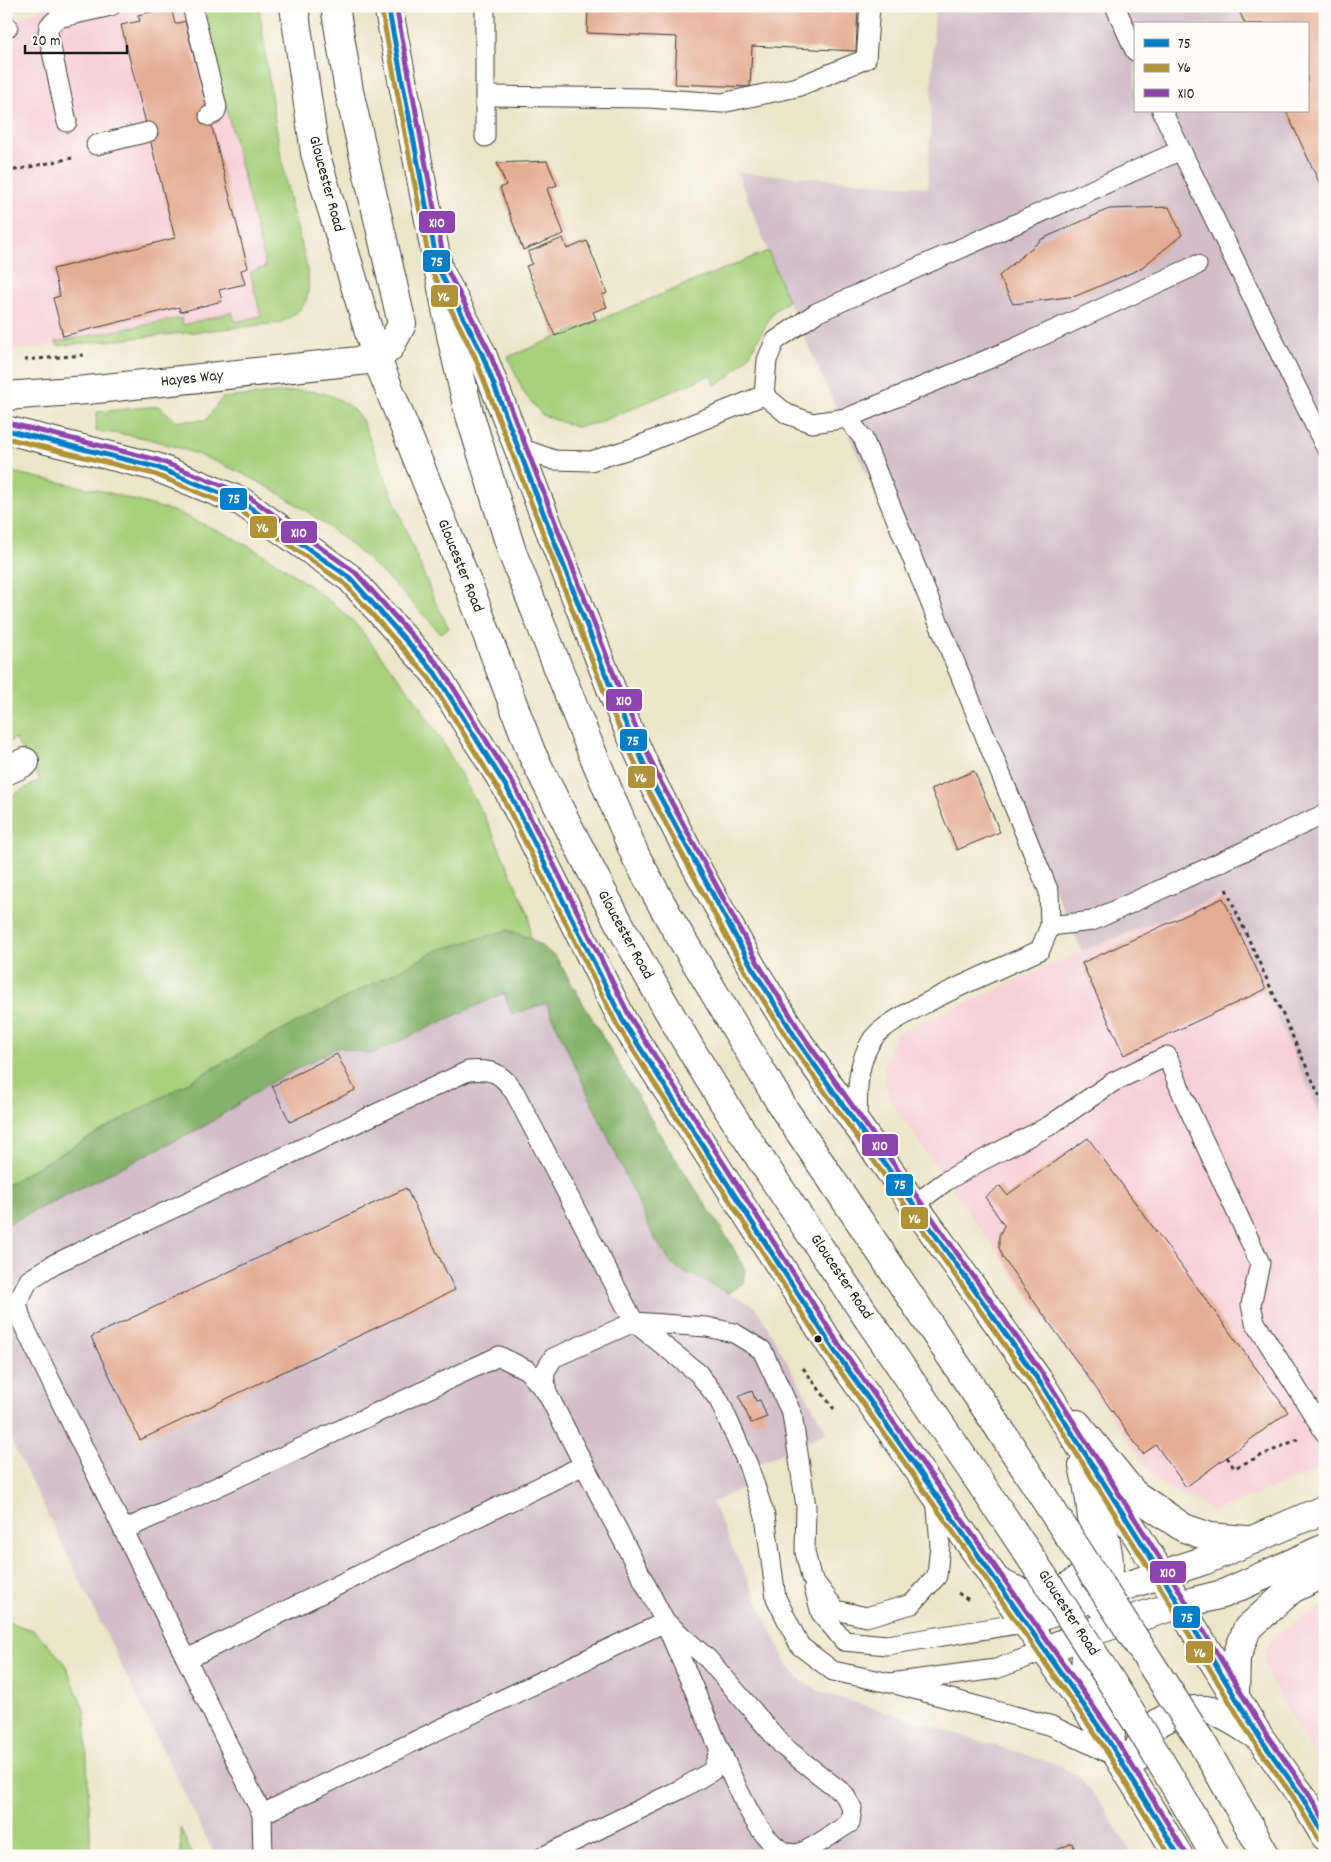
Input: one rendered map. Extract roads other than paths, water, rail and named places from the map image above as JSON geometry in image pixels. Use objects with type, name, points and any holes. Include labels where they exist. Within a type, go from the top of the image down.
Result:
[{"type":"main road","name":"Gloucester Road","points":[[294,6],[315,153],[377,359],[471,592],[531,752],[594,880],[628,942],[743,1133],[1029,1552],[1164,1766],[1215,1856]]},
{"type":"main road","points":[[335,6],[348,91],[402,324],[390,347],[377,359]]},
{"type":"main road","points":[[388,6],[438,268],[468,409],[492,494],[536,613],[636,856],[671,921],[779,1101],[996,1425],[1202,1743],[1266,1856]]},
{"type":"main road","points":[[438,268],[482,354],[617,704],[652,782],[753,969],[800,1043],[1041,1384],[1077,1445],[1162,1576],[1260,1738],[1300,1794],[1325,1836]]},
{"type":"main road","name":"Hayes Way","points":[[6,396],[86,390],[377,359]]},
{"type":"main road","points":[[6,430],[156,467],[242,502],[350,578],[435,673],[507,788],[623,1021],[832,1347],[1120,1759],[1179,1856]]},
{"type":"main road","points":[[1041,1384],[1080,1426],[1134,1494],[1184,1528],[1210,1537],[1252,1540]]},
{"type":"main road","points":[[1077,1445],[1090,1495],[1106,1536],[1110,1575],[1110,1591],[1088,1633],[1085,1661],[1086,1671],[1120,1759]]},
{"type":"main road","points":[[995,1579],[1017,1592],[1039,1597],[1071,1587],[1090,1570],[1094,1530],[1090,1495]]},
{"type":"main road","points":[[1024,1622],[1110,1591],[1162,1576],[1325,1509]]},
{"type":"main road","points":[[1044,1651],[1088,1633],[1178,1605],[1223,1594],[1325,1548]]},
{"type":"main road","points":[[1235,1696],[1236,1658],[1247,1629],[1292,1589],[1325,1573]]},
{"type":"main road","points":[[1146,1801],[1139,1765],[1140,1746],[1151,1729],[1166,1719],[1179,1713],[1195,1710],[1211,1711],[1229,1718],[1260,1738]]},
{"type":"lane","points":[[67,122],[48,33],[49,26],[58,18],[111,6]]},
{"type":"lane","points":[[192,6],[217,107],[215,113],[209,116]]},
{"type":"lane","points":[[485,6],[485,137]]},
{"type":"lane","points":[[486,96],[648,98],[722,103],[797,87],[866,59],[870,6]]},
{"type":"lane","points":[[1115,6],[1134,49]]},
{"type":"lane","points":[[1162,112],[1179,151],[1325,446]]},
{"type":"lane","points":[[96,145],[148,132]]},
{"type":"lane","points":[[764,395],[767,360],[775,340],[816,313],[1179,151]]},
{"type":"lane","points":[[764,395],[787,414],[812,423],[847,418],[1015,348],[1197,265]]},
{"type":"lane","points":[[517,446],[554,460],[591,461],[636,447],[764,395]]},
{"type":"lane","points":[[847,418],[863,438],[1049,892],[1050,926],[1040,950],[894,1019],[873,1038],[858,1071],[857,1125]]},
{"type":"lane","points":[[1050,926],[1092,921],[1325,814]]},
{"type":"lane","points":[[914,1205],[946,1182],[981,1161],[1049,1126],[1113,1082],[1167,1056],[1183,1096],[1260,1263],[1251,1305],[1255,1322],[1323,1431]]},
{"type":"lane","points":[[263,1856],[262,1814],[22,1322],[17,1303],[29,1280],[54,1264],[468,1071],[486,1069],[504,1077],[634,1322],[698,1374],[719,1400],[748,1465],[765,1516],[776,1598],[800,1646],[833,1671],[890,1683],[1052,1726],[1120,1759]]},
{"type":"lane","points":[[547,1393],[544,1372],[553,1358],[634,1322],[708,1327],[734,1333],[762,1350],[792,1414],[806,1506],[805,1552],[821,1613],[844,1641],[887,1645],[1024,1622]]},
{"type":"lane","points":[[124,1530],[493,1358],[499,1356],[511,1360],[527,1370],[547,1393],[665,1622],[720,1750],[762,1834],[779,1851],[799,1853],[850,1822],[852,1808],[844,1794],[784,1747],[708,1659],[665,1622]]},
{"type":"lane","points":[[187,1659],[584,1465]]},
{"type":"lane","points":[[811,1577],[836,1610],[866,1617],[912,1604],[937,1576],[940,1544],[936,1494]]},
{"type":"lane","points":[[262,1814],[665,1622]]},
{"type":"lane","points":[[890,1683],[996,1669],[1044,1651]]},
{"type":"lane","points":[[544,1856],[681,1789],[712,1771],[720,1750]]}]
